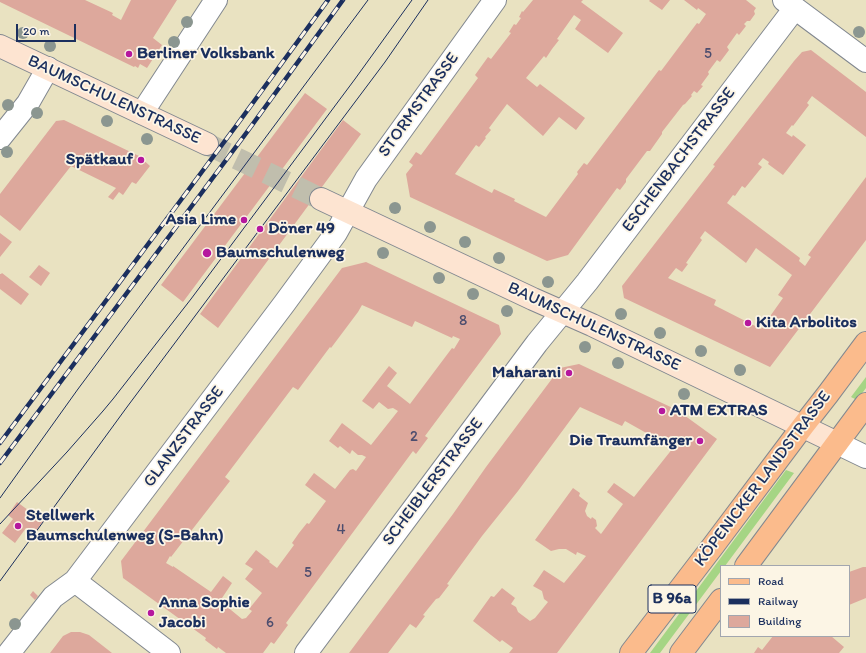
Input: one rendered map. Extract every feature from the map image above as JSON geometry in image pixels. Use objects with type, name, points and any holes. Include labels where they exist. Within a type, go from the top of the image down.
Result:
[{"type":"main road","name":"BAUMSCHULENSTRASSE","points":[[0,46],[207,144]]},
{"type":"main road","name":"BAUMSCHULENSTRASSE","points":[[321,200],[563,312],[837,443]]},
{"type":"main road","name":"KÖPENICKER LANDSTRASSE","points":[[631,653],[866,343]]},
{"type":"main road","points":[[747,565],[866,404]]},
{"type":"main road","name":"B 96a","points":[[681,653],[720,601]]},
{"type":"street","points":[[142,113],[216,0]]},
{"type":"street","name":"STORMSTRASSE","points":[[347,212],[363,183],[495,0]]},
{"type":"street","points":[[790,4],[866,61]]},
{"type":"street","name":"ESCHENBACHSTRASSE","points":[[563,312],[592,276],[790,4]]},
{"type":"street","points":[[0,138],[28,103],[48,68]]},
{"type":"street","name":"GLANZSTRASSE","points":[[9,653],[53,597],[75,581],[284,304],[336,233],[347,212]]},
{"type":"street","name":"SCHEIBLERSTRASSE","points":[[306,653],[537,343],[563,312]]},
{"type":"street","name":"BAUMSCHULENSTRASSE","points":[[837,443],[866,457]]},
{"type":"street","points":[[75,581],[169,653]]},
{"type":"green space","points":[[866,377],[866,388],[857,400],[851,397]]},
{"type":"green space","points":[[786,470],[794,473],[726,565],[720,565],[720,572],[660,653],[650,653]]},
{"type":"building","points":[[0,0],[85,0],[113,13],[112,15],[121,20],[131,0],[177,0],[153,38],[162,45],[147,68],[140,64],[138,68],[0,2]]},
{"type":"building","points":[[533,0],[583,0],[581,2],[623,33],[608,53],[575,29],[581,20],[574,15],[546,58],[544,56],[526,78],[537,87],[540,84],[585,118],[576,130],[559,117],[543,136],[507,104],[489,128],[491,130],[485,137],[486,138],[479,147],[476,145],[455,174],[492,193],[494,189],[546,217],[578,174],[577,172],[584,163],[587,165],[659,70],[661,71],[697,23],[699,24],[706,14],[698,8],[697,10],[684,0],[746,0],[756,8],[754,11],[755,14],[750,21],[747,21],[744,24],[746,26],[739,35],[737,33],[727,47],[729,50],[720,62],[717,60],[708,72],[709,74],[701,85],[703,86],[697,93],[694,91],[691,95],[692,96],[662,132],[650,151],[647,151],[626,179],[626,182],[620,190],[617,188],[568,255],[547,261],[410,197],[406,174],[413,165],[409,162],[416,152],[421,155],[478,78],[475,75],[488,57],[491,59],[511,33],[509,32],[514,24],[516,25],[521,18],[519,17],[522,11],[523,12]]},
{"type":"building","points":[[670,0],[662,10],[649,1]]},
{"type":"building","points":[[811,50],[866,92],[866,137],[812,96],[807,103],[809,105],[786,133],[792,137],[793,135],[806,145],[783,175],[768,164],[769,162],[763,158],[758,164],[762,167],[745,188],[742,186],[735,196],[733,195],[727,203],[800,258],[799,261],[805,266],[811,257],[808,255],[866,177],[866,240],[770,367],[624,298],[622,286],[715,166],[713,165],[802,52]],"holes":[[[705,231],[746,263],[756,248],[792,275],[778,295],[783,298],[761,329],[714,305],[716,300],[668,278],[676,268],[682,272],[688,264],[686,263],[702,240],[700,238]]]},
{"type":"building","points":[[305,93],[327,109],[183,302],[161,285]]},
{"type":"building","points":[[64,120],[139,156],[150,166],[136,184],[132,182],[123,195],[119,192],[113,200],[108,197],[116,188],[71,166],[20,231],[0,215],[0,194],[56,121]]},
{"type":"building","points":[[343,120],[361,134],[218,328],[200,314]]},
{"type":"building","points":[[0,233],[12,242],[0,257]]},
{"type":"building","points":[[366,262],[499,325],[501,334],[425,436],[428,438],[416,454],[413,451],[286,623],[288,625],[274,644],[271,642],[263,653],[226,653],[218,647],[217,649],[205,640],[206,638],[123,578],[121,561],[342,268]],"holes":[[[362,305],[412,327],[415,321],[452,338],[453,336],[460,339],[454,349],[452,348],[410,404],[387,386],[397,373],[389,366],[362,401],[373,409],[379,402],[388,409],[393,408],[398,411],[371,445],[342,423],[329,441],[338,448],[340,446],[350,454],[352,450],[358,455],[366,457],[356,471],[353,469],[350,470],[335,489],[314,473],[305,485],[326,501],[309,524],[307,523],[299,533],[292,543],[294,545],[277,568],[256,550],[245,564],[253,569],[245,579],[262,593],[249,609],[252,611],[246,618],[242,619],[220,601],[232,583],[223,576],[211,592],[173,566],[166,563],[230,481],[225,477],[293,387],[298,390]]]},
{"type":"building","points":[[39,265],[50,273],[41,286],[29,277]]},
{"type":"building","points":[[2,273],[29,294],[21,305],[0,289],[0,274]]},
{"type":"building","points":[[579,364],[677,410],[717,439],[557,653],[509,653],[513,648],[502,640],[500,642],[473,621],[491,596],[494,597],[502,588],[515,598],[511,604],[516,607],[518,612],[530,621],[535,618],[548,602],[544,599],[542,591],[533,586],[544,570],[564,583],[586,556],[577,552],[576,555],[566,549],[551,551],[535,540],[573,488],[580,493],[579,496],[588,503],[585,511],[587,516],[596,520],[597,526],[595,528],[601,534],[623,504],[607,492],[614,483],[634,497],[673,448],[625,421],[622,426],[580,407],[518,491],[482,536],[447,584],[449,585],[423,615],[425,616],[416,628],[410,624],[388,653],[349,653],[560,368]]},
{"type":"building","name":"Stellwerk Baumschulenweg (S-Bahn)","points":[[17,502],[43,521],[34,534],[26,528],[15,543],[2,533],[13,519],[8,515]]},
{"type":"building","points":[[866,567],[866,598],[850,605],[850,572]]},
{"type":"building","points":[[33,591],[38,596],[35,600],[30,595]]},
{"type":"building","points":[[71,632],[80,632],[89,635],[112,653],[50,653],[63,636]]},
{"type":"building","points":[[772,637],[832,637],[844,647],[839,653],[754,653],[758,647],[762,650]]},
{"type":"tunnel","points":[[207,144],[321,199]]},
{"type":"tram line","points":[[0,498],[78,389],[368,0]]},
{"type":"tram line","points":[[0,524],[67,452],[113,399],[191,299],[412,0]]},
{"type":"tram line","points":[[0,581],[127,407],[385,62],[428,0]]},
{"type":"railway","points":[[0,443],[328,0]]},
{"type":"railway","points":[[0,463],[247,132],[343,0]]},
{"type":"place","name":"Berliner Volksbank","points":[[129,54]]},
{"type":"place","name":"Spätkauf","points":[[141,160]]},
{"type":"place","name":"Asia Lime","points":[[244,220]]},
{"type":"place","name":"Döner 49","points":[[260,229]]},
{"type":"place","name":"Baumschulenweg","points":[[207,253]]},
{"type":"place","name":"Kita Arbolitos","points":[[748,323]]},
{"type":"place","name":"Maharani","points":[[569,373]]},
{"type":"place","name":"ATM EXTRAS","points":[[662,411]]},
{"type":"place","name":"Die Traumfänger","points":[[700,441]]},
{"type":"place","name":"Stellwerk Baumschulenweg (S-Bahn)","points":[[18,526]]},
{"type":"place","name":"Anna Sophie Jacobi","points":[[151,613]]}]
